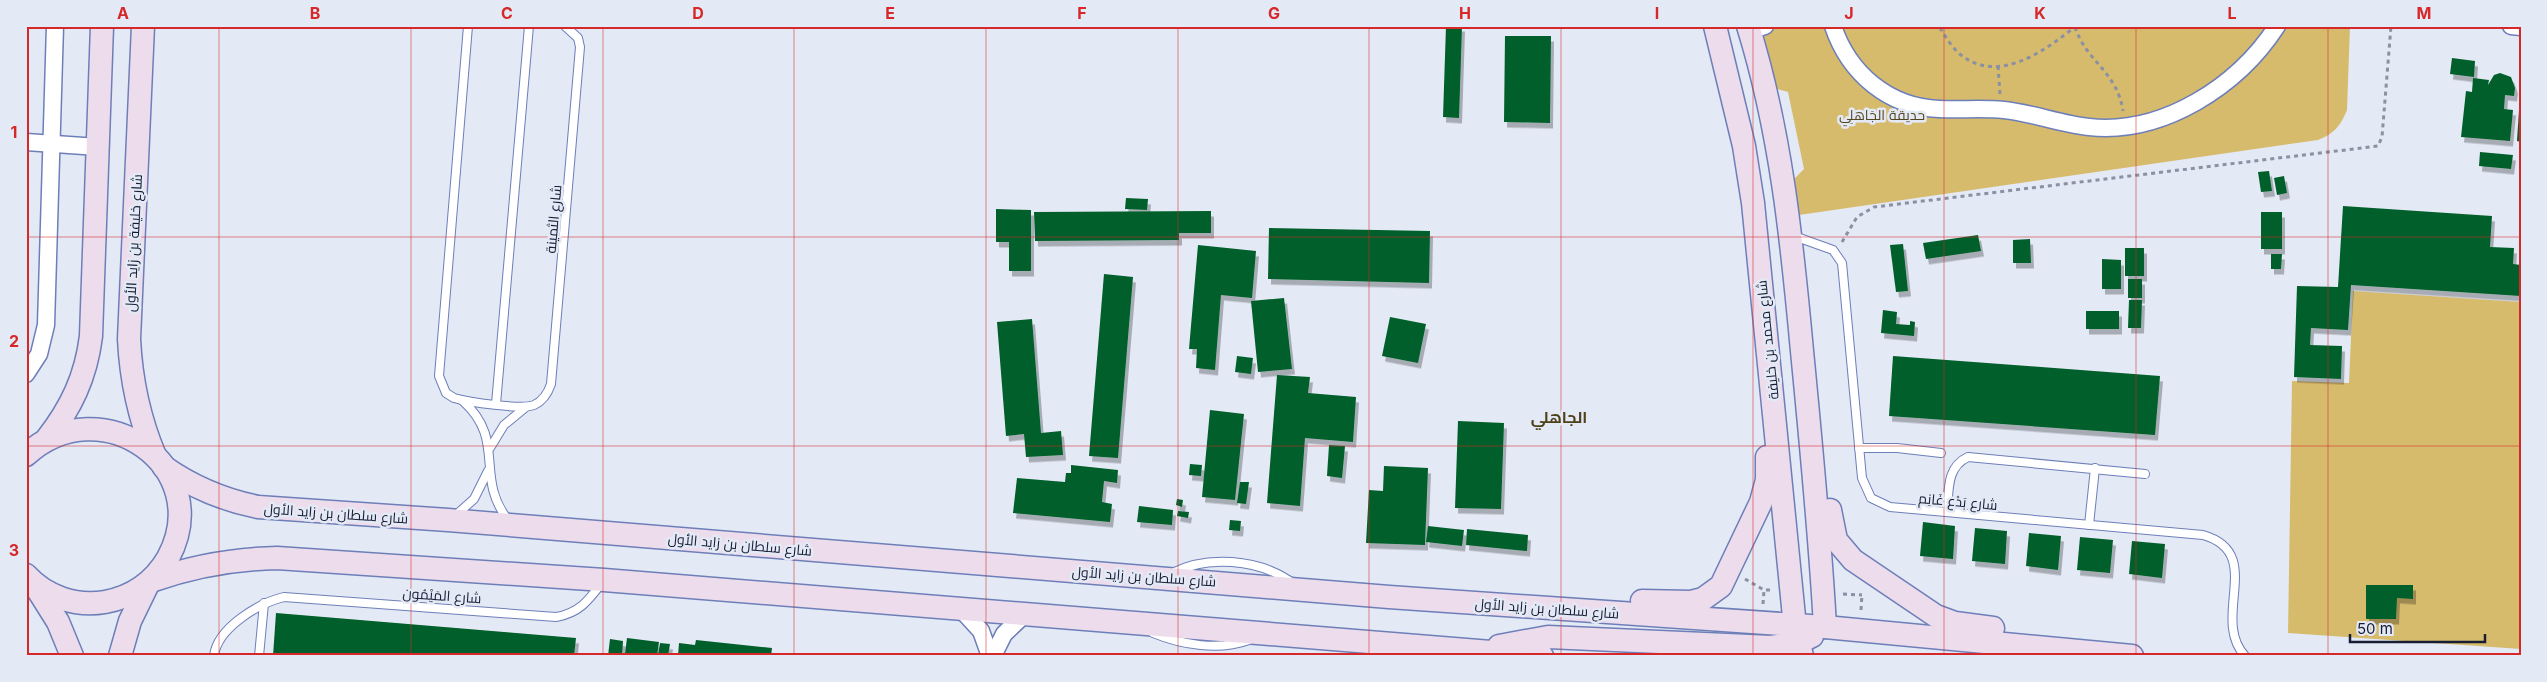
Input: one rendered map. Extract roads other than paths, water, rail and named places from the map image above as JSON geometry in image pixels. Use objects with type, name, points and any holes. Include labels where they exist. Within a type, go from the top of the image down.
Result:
[{"type":"main road","points":[[26,455],[46,440],[68,409],[77,392],[89,355],[102,26]]},
{"type":"main road","name":"شارع خليفة بن زايد الأول","points":[[143,26],[129,339],[130,363],[139,411],[160,462],[175,490],[179,509],[178,529],[173,548],[164,566],[149,583]]},
{"type":"main road","name":"شارع محمد بن خليفة","points":[[1714,26],[1744,146],[1753,203],[1798,642]]},
{"type":"main road","points":[[1754,28],[1777,146],[1791,235],[1818,501],[1825,627]]},
{"type":"main road","points":[[1577,610],[1637,601],[1692,602],[1713,594],[1721,586],[1761,502],[1766,486],[1768,468],[1764,392],[1768,358]]},
{"type":"main road","points":[[1803,358],[1820,419],[1832,529],[1836,540],[1853,560],[1927,611],[1945,620],[2082,640],[2138,656]]},
{"type":"main road","name":"شارع سلطان بن زايد الأول","points":[[46,440],[74,430],[103,429],[122,434],[140,443],[160,462],[199,489],[252,506],[1577,610],[1798,642]]},
{"type":"main road","points":[[30,580],[67,600],[97,604],[116,600],[149,583],[200,565],[243,559],[277,558],[604,580],[960,608],[1264,633],[1427,651],[1485,652],[1542,656]]},
{"type":"main road","points":[[30,580],[58,622],[72,656]]},
{"type":"main road","points":[[120,656],[130,621],[149,583]]},
{"type":"main road","points":[[1485,652],[1516,641],[1548,637],[1665,641],[1760,647],[1798,642],[1825,627],[2132,656]]},
{"type":"street","points":[[26,374],[39,354],[46,325],[55,26]]},
{"type":"street","points":[[1834,26],[1850,62],[1862,76],[1890,96],[1923,108],[2002,110],[2088,127],[2122,127],[2174,112],[2211,93],[2243,68],[2277,26]]},
{"type":"street","points":[[2511,26],[2521,27]]},
{"type":"street","points":[[26,142],[98,146]]},
{"type":"street","points":[[960,608],[981,631],[991,656]]},
{"type":"street","points":[[991,656],[1004,634],[1025,614]]},
{"type":"lane","name":"شارع الثمينة","points":[[448,520],[474,499],[480,490],[488,469],[490,448],[481,422],[463,401],[446,393],[439,376],[468,26]]},
{"type":"lane","points":[[496,404],[529,26]]},
{"type":"lane","name":"شارع الثمينة","points":[[490,448],[504,424],[526,407],[540,402],[548,391],[550,384],[580,47],[578,38],[566,26]]},
{"type":"lane","name":"شارع بَدْع غَانِم","points":[[1791,235],[1836,253],[1842,262],[1863,486],[1877,502],[1890,507],[2203,535],[2222,543],[2229,551],[2236,570],[2231,630],[2237,647],[2245,656]]},
{"type":"lane","points":[[463,401],[526,407]]},
{"type":"lane","points":[[1859,448],[1897,448],[1941,453]]},
{"type":"lane","points":[[1947,512],[1952,471],[1956,464],[1968,457],[2145,474]]},
{"type":"lane","points":[[2089,525],[2095,468]]},
{"type":"lane","name":"شارع الثمينة","points":[[488,469],[496,499],[513,526]]},
{"type":"lane","name":"شارع المَيْمُون","points":[[214,656],[221,636],[264,604],[278,598],[295,597],[556,617],[575,612],[584,606],[604,580]]},
{"type":"lane","points":[[259,656],[264,604]]},
{"type":"district","name":"الجاهلي","points":[[1559,417]]},
{"type":"park label","name":"حديقة الجَاهلِي","points":[[1882,114]]}]
